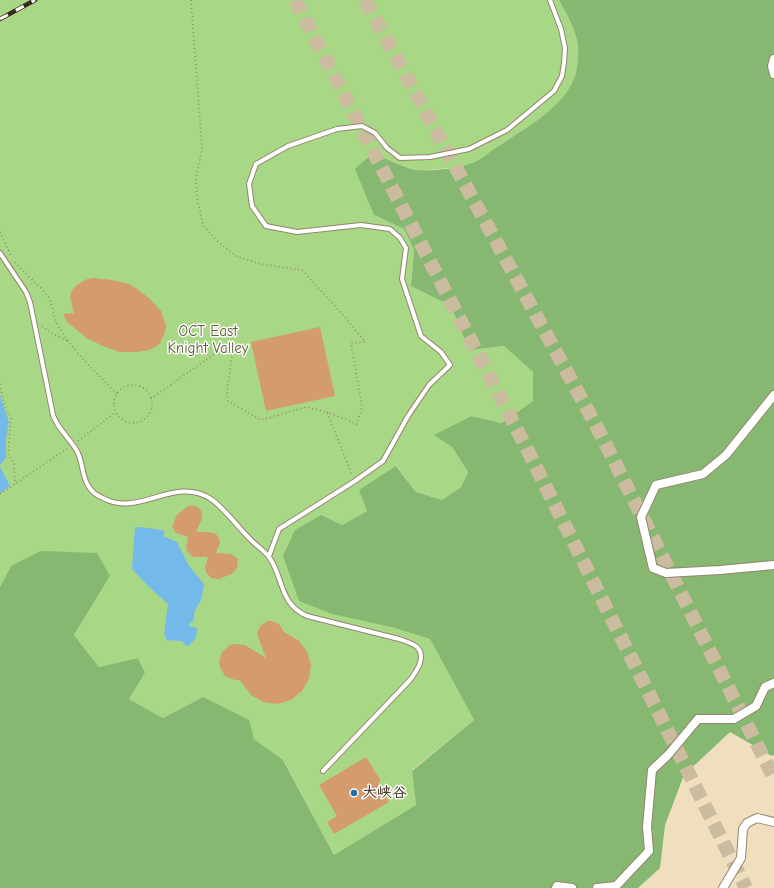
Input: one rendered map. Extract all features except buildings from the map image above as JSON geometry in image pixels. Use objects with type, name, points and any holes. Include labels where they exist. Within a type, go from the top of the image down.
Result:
[{"type":"street","points":[[774,59],[772,66],[774,74]]},
{"type":"street","points":[[774,395],[726,455],[703,474],[656,485],[642,517],[653,568],[666,573],[774,565]]},
{"type":"street","points":[[597,888],[616,886],[649,851],[647,827],[652,770],[668,755],[698,719],[734,719],[756,706],[765,687],[774,682]]},
{"type":"street","points":[[723,888],[741,858],[743,829],[747,822],[757,818],[774,822]]},
{"type":"street","points":[[556,888],[557,886],[572,888]]},
{"type":"lane","points":[[269,556],[279,529],[355,481],[383,461],[408,416],[429,386],[450,365],[441,352],[420,336],[402,279],[406,248],[400,238],[390,229],[361,224],[297,232],[266,226],[252,206],[249,184],[256,164],[288,146],[337,129],[362,126],[375,133],[387,148],[400,158],[430,157],[469,149],[507,130],[554,91],[562,76],[565,48],[561,29],[550,0]]},
{"type":"lane","points":[[0,253],[26,292],[30,302],[55,421],[74,444],[82,466],[85,480],[97,495],[106,500],[119,504],[129,504],[171,493],[185,491],[195,492],[205,496],[213,500],[250,540],[269,556],[284,594],[294,609],[300,613],[399,639],[411,643],[420,651],[421,658],[419,666],[410,680],[323,771]]},
{"type":"path","points":[[151,399],[228,344],[232,356],[227,390],[228,401],[261,420],[306,407],[327,412],[357,424],[362,407],[351,343],[365,342],[345,317],[302,270],[260,264],[236,256],[217,241],[203,225],[197,197],[196,179],[202,148],[191,0]]},
{"type":"path","points":[[0,232],[11,257],[20,270],[48,296],[58,324],[80,356],[117,394]]},
{"type":"path","points":[[33,320],[70,342]]},
{"type":"path","points":[[0,384],[4,404],[11,418],[8,455],[14,463],[15,484]]},
{"type":"path","points":[[127,386],[139,386],[144,389],[151,399],[151,411],[143,420],[137,423],[125,421],[116,412],[114,406],[117,394],[121,389],[127,386]]},
{"type":"path","points":[[0,494],[74,444],[116,412]]},
{"type":"path","points":[[327,412],[355,481]]},
{"type":"green space","name":"OCT East Knight Valley","points":[[0,0],[559,0],[572,25],[577,41],[578,59],[573,82],[566,94],[557,105],[546,114],[481,159],[474,163],[459,167],[419,170],[403,166],[373,153],[374,215],[404,229],[414,250],[411,286],[451,306],[469,350],[504,346],[533,372],[533,401],[500,423],[471,416],[435,435],[452,447],[468,472],[461,487],[442,500],[416,492],[397,466],[367,511],[342,525],[391,627],[430,639],[474,720],[412,770],[416,805],[334,855],[284,761],[254,739],[203,697],[163,718],[129,699],[145,673],[138,658],[99,667],[74,635],[110,576],[11,566],[0,587]]},
{"type":"green space","points":[[559,0],[774,0],[774,755],[772,756],[730,732],[684,775],[665,825],[660,868],[638,888],[0,888],[0,587],[11,566],[41,551],[97,553],[110,576],[74,635],[99,667],[138,658],[145,673],[129,699],[163,718],[203,697],[249,720],[254,739],[283,760],[334,855],[416,805],[412,771],[474,720],[430,639],[391,627],[332,614],[299,601],[283,556],[295,530],[321,515],[342,525],[367,511],[359,490],[396,466],[416,492],[442,500],[461,487],[468,472],[452,447],[434,435],[471,416],[501,423],[533,401],[533,372],[504,346],[469,350],[451,306],[411,286],[414,250],[404,229],[374,215],[355,169],[373,153],[402,166],[414,169],[437,170],[463,166],[480,159],[545,114],[566,93],[573,81],[577,68],[578,49],[575,32]]},
{"type":"water","points":[[0,395],[9,422],[6,439],[6,458],[0,465]]},
{"type":"water","points":[[0,467],[10,486],[0,493]]},
{"type":"water","points":[[135,527],[162,530],[165,532],[163,536],[177,542],[189,566],[204,584],[201,600],[195,610],[193,622],[190,622],[189,626],[197,628],[196,638],[187,647],[182,641],[166,640],[166,635],[164,635],[168,604],[132,569]]},
{"type":"tunnel","points":[[295,0],[528,451],[746,888]]},
{"type":"tunnel","points":[[365,0],[600,433],[774,778]]},
{"type":"railway","points":[[0,19],[35,0]]},
{"type":"place","name":"大峡谷","points":[[354,793]]}]
